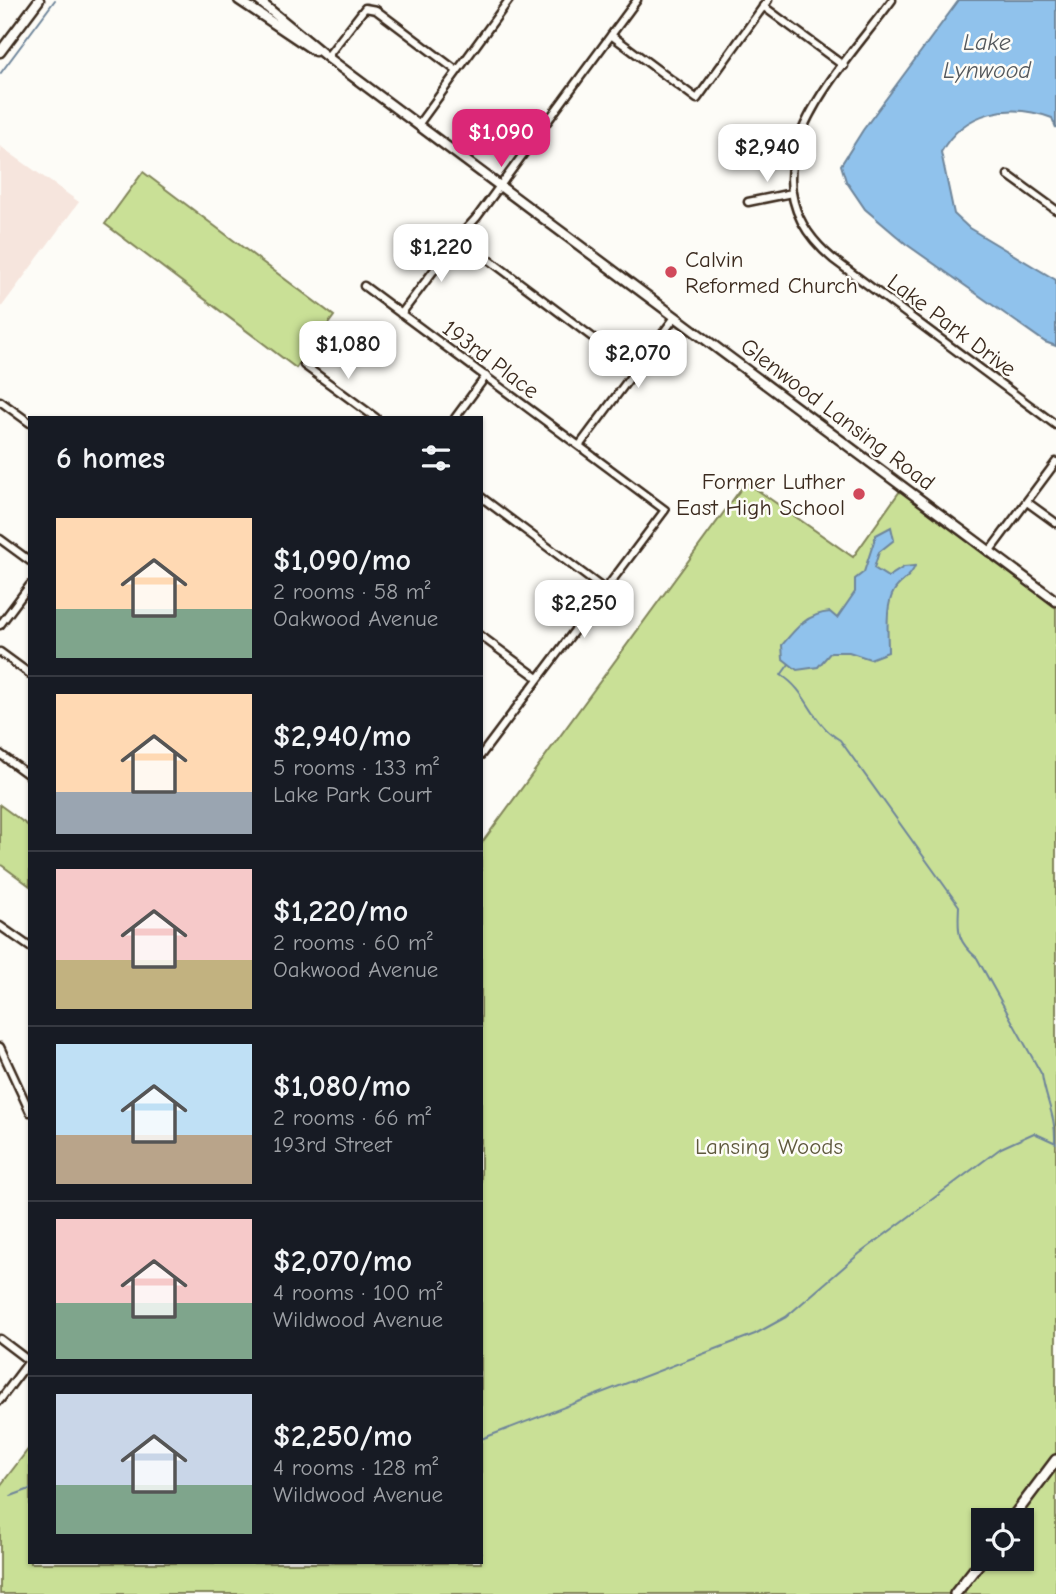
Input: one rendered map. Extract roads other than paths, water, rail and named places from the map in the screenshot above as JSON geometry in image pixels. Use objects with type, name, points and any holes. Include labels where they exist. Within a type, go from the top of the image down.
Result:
[{"type":"main road","points":[[0,52],[39,0]]},
{"type":"main road","name":"Glenwood Lansing Road","points":[[239,0],[294,40],[327,57]]},
{"type":"main road","name":"Glenwood Lansing Road","points":[[258,0],[327,57],[1056,601]]},
{"type":"main road","points":[[1020,1508],[1056,1460]]},
{"type":"main road","points":[[956,1594],[973,1571]]},
{"type":"street","points":[[418,125],[509,0]]},
{"type":"street","points":[[401,314],[500,186],[637,0]]},
{"type":"street","name":"Lake Park Drive","points":[[892,0],[809,114],[798,135],[791,167],[792,193],[803,223],[826,253],[1056,425]]},
{"type":"street","points":[[611,35],[696,99],[766,3],[844,66]]},
{"type":"street","points":[[327,57],[365,8],[376,10],[457,71]]},
{"type":"street","points":[[1008,175],[1056,210]]},
{"type":"street","points":[[748,202],[792,193]]},
{"type":"street","points":[[459,237],[636,370]]},
{"type":"street","name":"193rd Place","points":[[364,286],[665,510],[604,590]]},
{"type":"street","points":[[579,446],[675,317]]},
{"type":"street","points":[[304,365],[373,416]]},
{"type":"street","points":[[456,416],[486,376]]},
{"type":"street","points":[[0,401],[28,422]]},
{"type":"street","points":[[989,552],[1056,462]]},
{"type":"street","points":[[483,499],[604,590],[483,752]]},
{"type":"street","points":[[1027,502],[1056,523]]},
{"type":"street","points":[[0,539],[28,560]]},
{"type":"street","points":[[0,625],[28,588]]},
{"type":"street","points":[[483,637],[538,678]]},
{"type":"street","points":[[0,652],[28,673]]},
{"type":"street","points":[[0,754],[28,775]]},
{"type":"street","points":[[0,926],[28,946]]},
{"type":"street","points":[[0,1047],[28,1108]]},
{"type":"street","points":[[0,1339],[28,1360]]},
{"type":"street","points":[[0,1400],[28,1362]]},
{"type":"water","name":"Lake Lynwood","points":[[959,0],[1056,0],[1056,128],[1052,118],[1036,113],[1004,111],[989,114],[962,127],[941,152],[954,214],[969,228],[1056,280],[1056,346],[1045,342],[906,244],[865,209],[846,181],[841,165],[863,130]]},
{"type":"water","points":[[891,527],[894,540],[879,552],[874,568],[888,577],[904,567],[915,566],[891,597],[888,652],[870,659],[849,652],[831,652],[818,667],[797,670],[783,659],[782,645],[808,619],[830,612],[837,618],[855,592],[855,579],[864,572],[876,535]]},
{"type":"waterway","points":[[0,74],[55,0]]},
{"type":"waterway","points":[[789,664],[781,675],[798,690],[822,725],[840,740],[959,906],[962,940],[977,958],[1042,1075],[1054,1124],[1055,1141]]},
{"type":"waterway","points":[[483,1438],[755,1334],[786,1317],[859,1254],[1001,1148],[1034,1133],[1056,1143]]},
{"type":"waterway","points":[[11,1496],[28,1490]]},
{"type":"place","name":"Calvin Reformed Church","points":[[671,272]]},
{"type":"place","name":"Former Luther East High School","points":[[859,494]]},
{"type":"park label","name":"Lansing Woods","points":[[769,1146]]}]
